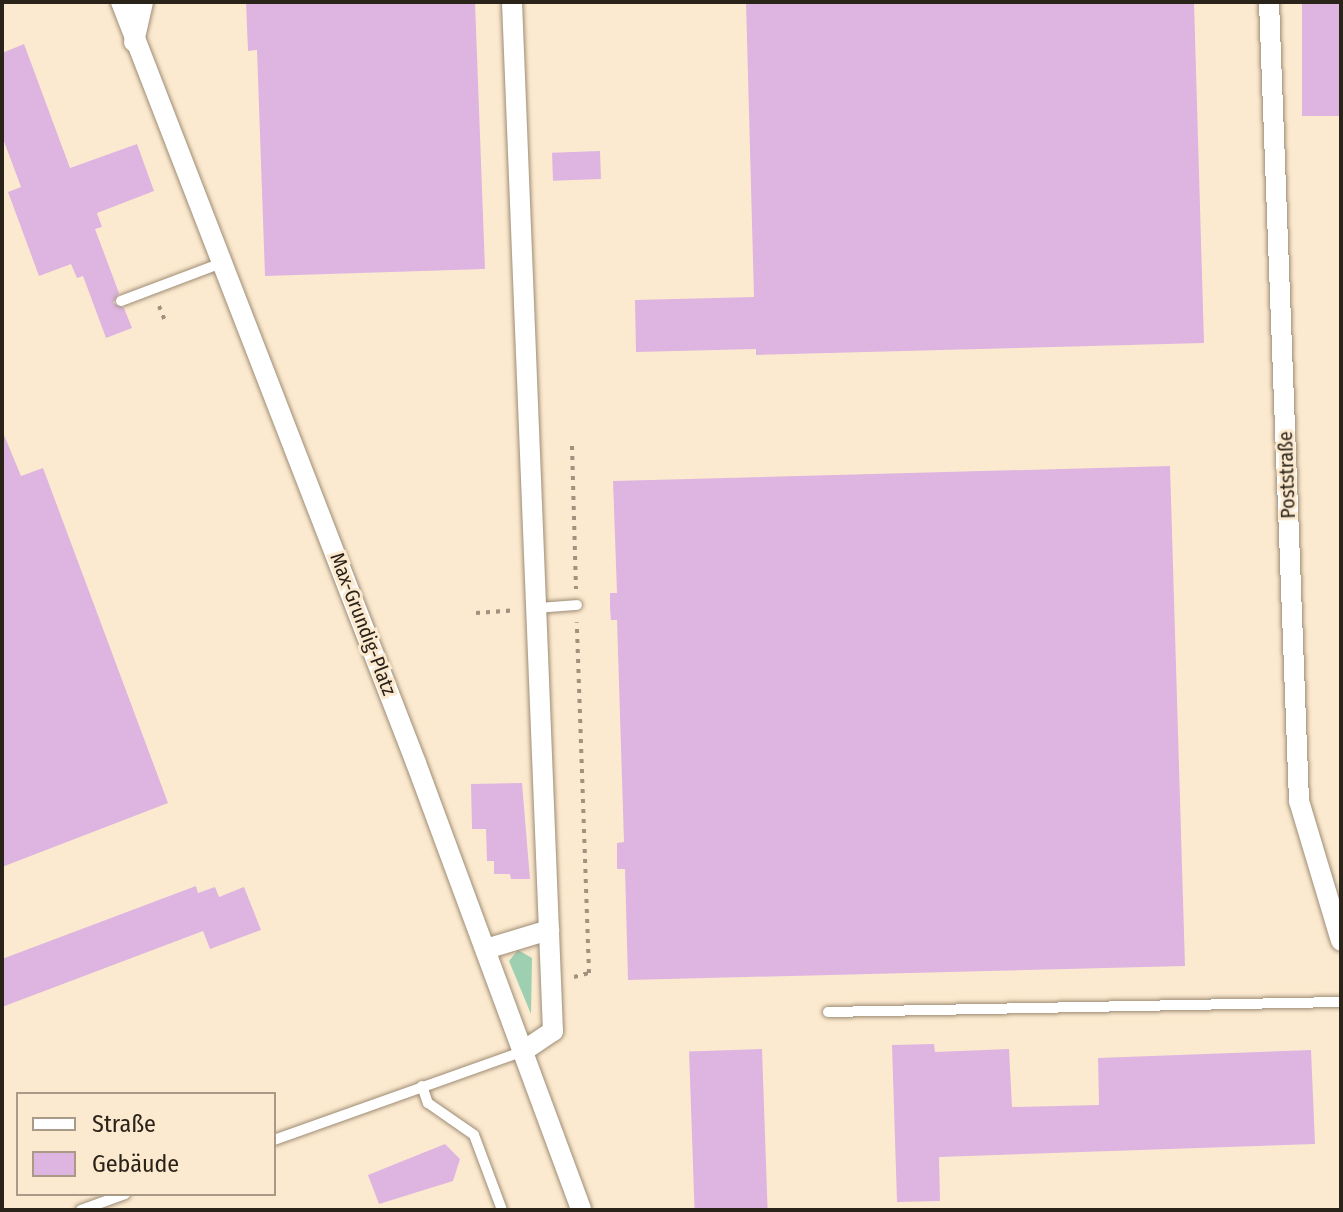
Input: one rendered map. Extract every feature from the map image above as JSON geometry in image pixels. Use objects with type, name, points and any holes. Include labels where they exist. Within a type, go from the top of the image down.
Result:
[{"type":"street","name":"Max-Grundig-Platz","points":[[121,2],[134,42],[224,262],[525,1050],[581,1210]]},
{"type":"street","points":[[134,42],[143,2]]},
{"type":"street","points":[[512,2],[552,978],[552,1035],[525,1050]]},
{"type":"street","name":"Poststraße","points":[[1269,2],[1299,801],[1338,913],[1341,941]]},
{"type":"street","points":[[486,949],[549,930]]},
{"type":"lane","points":[[121,301],[224,262]]},
{"type":"lane","points":[[537,608],[577,605]]},
{"type":"lane","points":[[828,1012],[1341,1002]]},
{"type":"lane","points":[[276,1139],[525,1050]]},
{"type":"lane","points":[[422,1086],[428,1103],[474,1135],[502,1210]]},
{"type":"lane","points":[[81,1210],[120,1196]]},
{"type":"path","points":[[552,978],[589,973],[572,446]]},
{"type":"path","points":[[476,613],[537,608]]},
{"type":"green space","points":[[518,950],[532,958],[531,1014],[509,961]]},
{"type":"building","points":[[246,2],[475,2],[485,269],[265,276],[257,50],[248,51]]},
{"type":"building","points":[[746,2],[1194,2],[1204,343],[756,355],[756,349],[636,352],[635,300],[754,297]]},
{"type":"building","points":[[1302,2],[1341,2],[1341,116],[1302,116]]},
{"type":"building","points":[[24,44],[70,168],[137,144],[154,191],[97,213],[102,227],[95,229],[119,293],[113,303],[124,308],[132,328],[106,338],[83,276],[77,278],[71,264],[39,276],[8,192],[21,187],[2,136],[2,53]]},
{"type":"building","points":[[600,151],[601,179],[553,181],[552,153]]},
{"type":"building","points":[[2,430],[21,476],[43,468],[168,803],[2,867]]},
{"type":"building","points":[[1170,466],[1185,966],[628,980],[625,869],[617,869],[617,843],[624,842],[617,620],[611,620],[610,608],[610,593],[617,593],[613,481]]},
{"type":"building","points":[[522,783],[530,879],[511,879],[510,874],[494,874],[494,861],[487,861],[486,829],[472,829],[471,784]]},
{"type":"building","points":[[196,886],[198,893],[215,887],[219,897],[244,887],[261,930],[210,949],[203,931],[2,1007],[2,959]]},
{"type":"building","points":[[934,1044],[935,1052],[1009,1049],[1012,1107],[1099,1105],[1098,1058],[1311,1050],[1315,1144],[939,1157],[940,1201],[897,1202],[892,1045]]},
{"type":"building","points":[[762,1049],[768,1210],[695,1210],[689,1052]]},
{"type":"building","points":[[445,1144],[460,1159],[453,1181],[379,1204],[368,1175]]}]
